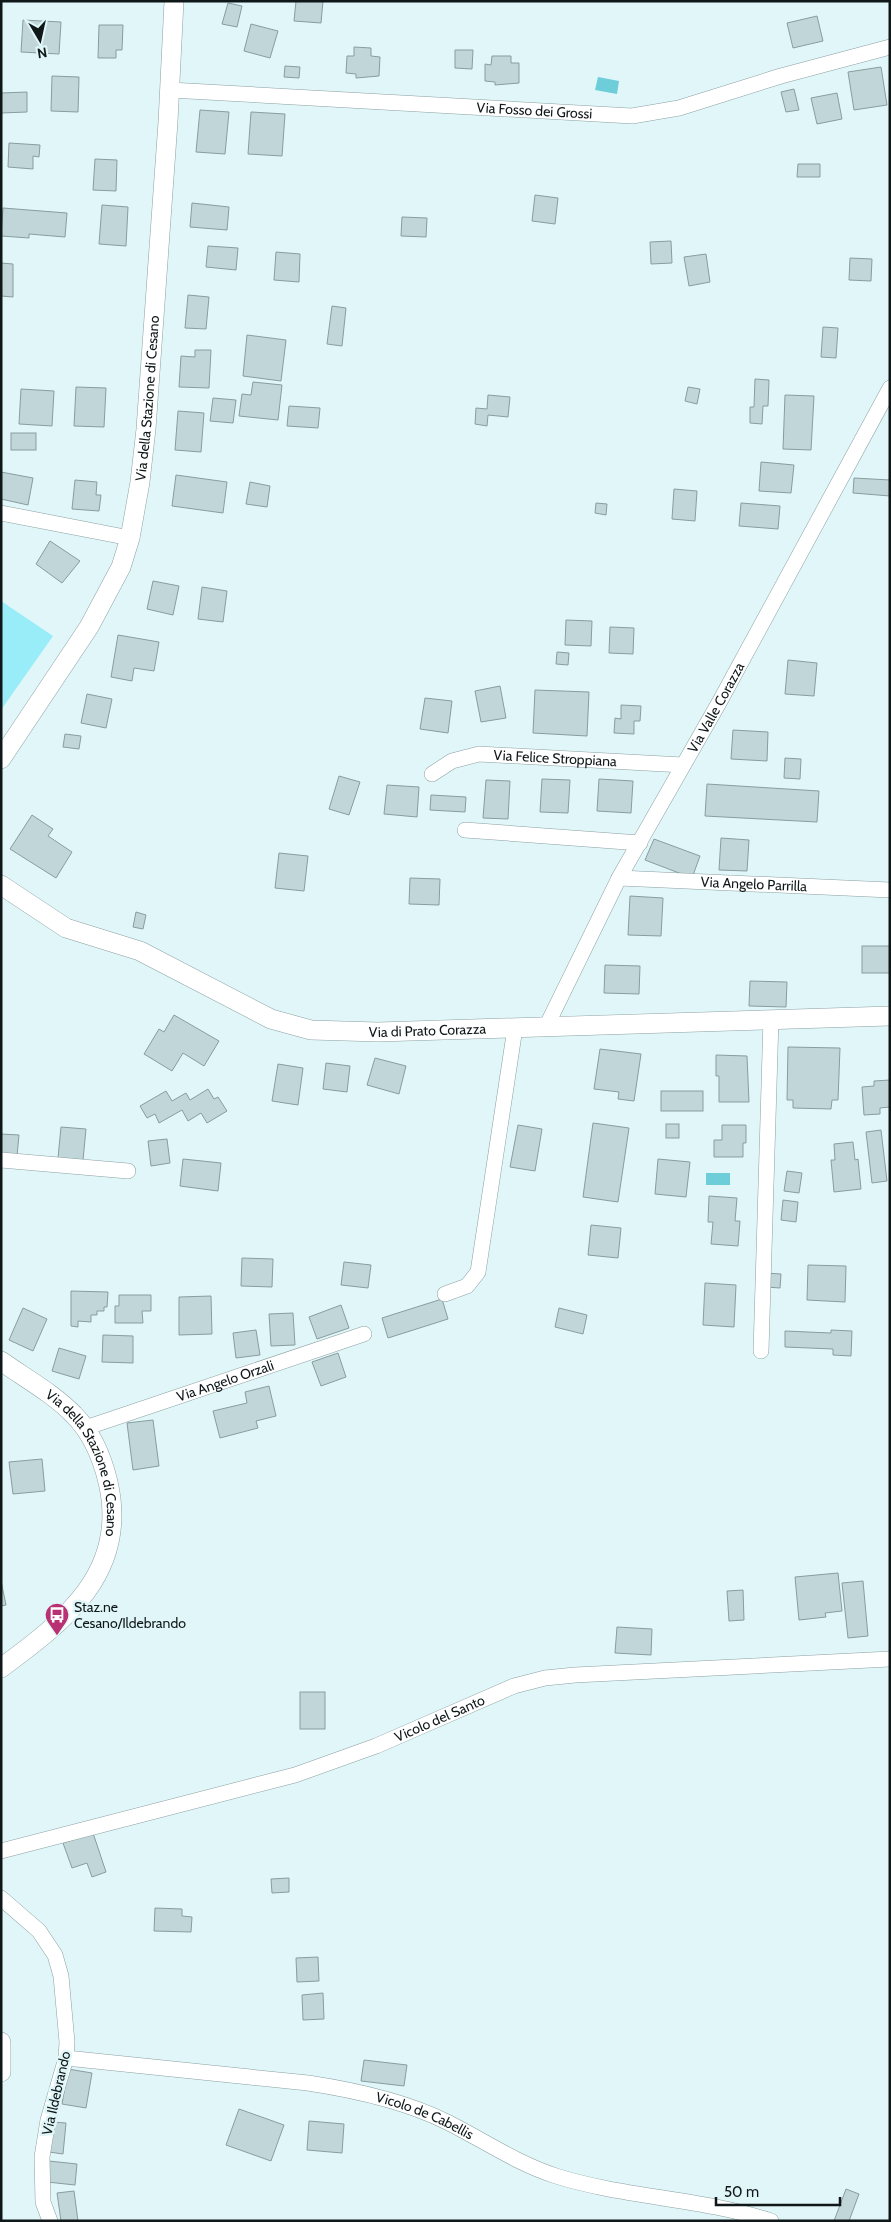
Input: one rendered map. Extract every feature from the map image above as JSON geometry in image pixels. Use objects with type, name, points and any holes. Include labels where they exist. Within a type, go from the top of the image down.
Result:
[{"type":"street","name":"Via della Stazione di Cesano","points":[[1,760],[89,627],[121,567],[130,538],[140,482],[145,438],[170,90],[174,1]]},
{"type":"street","name":"Via Fosso dei Grossi","points":[[170,90],[632,116],[679,108],[781,76],[890,47]]},
{"type":"street","name":"Via Valle Corazza","points":[[546,1027],[619,878],[684,765],[890,388]]},
{"type":"street","points":[[1,513],[130,538]]},
{"type":"street","name":"Via Felice Stroppiana","points":[[432,774],[452,761],[479,754],[684,765]]},
{"type":"street","points":[[465,830],[640,843]]},
{"type":"street","name":"Via Angelo Parrilla","points":[[619,878],[890,890]]},
{"type":"street","name":"Via di Prato Corazza","points":[[1,885],[66,928],[140,951],[260,1014],[282,1023],[311,1030],[344,1033],[890,1016]]},
{"type":"street","points":[[761,1351],[771,1019]]},
{"type":"street","points":[[445,1294],[467,1286],[478,1272],[515,1028]]},
{"type":"street","points":[[1,1160],[128,1171]]},
{"type":"street","name":"Via Angelo Orzali","points":[[85,1428],[364,1334]]},
{"type":"street","name":"Via della Stazione di Cesano","points":[[1,1361],[63,1405],[85,1428],[99,1454],[111,1496],[111,1531],[106,1552],[92,1586],[68,1615],[1,1668]]},
{"type":"street","name":"Vicolo del Santo","points":[[1,1851],[295,1775],[376,1746],[504,1690],[534,1680],[575,1675],[890,1659]]},
{"type":"street","name":"Via Ildebrando","points":[[1,1898],[36,1927],[57,1960],[62,1980],[67,2042],[66,2058],[48,2120],[42,2150],[43,2202],[50,2221]]},
{"type":"street","points":[[1,2042],[1,2072]]},
{"type":"street","name":"Vicolo de Cabellis","points":[[66,2058],[308,2083],[344,2089],[407,2107],[445,2121],[513,2159],[558,2177],[612,2190],[731,2209],[771,2221]]},
{"type":"shaded area","points":[[598,77],[619,81],[617,94],[595,90]]},
{"type":"shaded area","points":[[1,601],[53,636],[1,710]]},
{"type":"shaded area","points":[[706,1173],[730,1173],[730,1185],[706,1185]]},
{"type":"building","points":[[296,1],[323,1],[321,23],[294,21]]},
{"type":"building","points":[[228,3],[242,6],[237,27],[222,24]]},
{"type":"building","points":[[817,16],[823,41],[793,48],[787,23]]},
{"type":"building","points":[[23,20],[61,22],[59,54],[21,52]]},
{"type":"building","points":[[251,24],[278,31],[270,58],[244,51]]},
{"type":"building","points":[[99,25],[123,25],[122,50],[116,50],[116,58],[98,58]]},
{"type":"building","points":[[354,47],[371,48],[371,56],[380,57],[379,76],[356,78],[356,74],[346,73],[347,56],[354,56]]},
{"type":"building","points":[[455,50],[473,50],[472,69],[455,68]]},
{"type":"building","points":[[492,56],[511,56],[511,63],[519,63],[519,83],[495,85],[495,82],[485,81],[485,64],[491,65]]},
{"type":"building","points":[[285,66],[300,67],[299,78],[284,77]]},
{"type":"building","points":[[881,67],[887,105],[854,110],[848,72]]},
{"type":"building","points":[[52,76],[79,77],[78,112],[51,111]]},
{"type":"building","points":[[794,89],[799,110],[786,112],[781,92]]},
{"type":"building","points":[[27,92],[27,112],[1,113],[1,93]]},
{"type":"building","points":[[837,93],[842,119],[817,124],[811,98]]},
{"type":"building","points":[[200,110],[229,112],[225,154],[196,152]]},
{"type":"building","points":[[251,112],[285,114],[282,156],[248,154]]},
{"type":"building","points":[[9,143],[40,145],[39,157],[33,156],[33,169],[8,167]]},
{"type":"building","points":[[95,159],[117,160],[116,191],[93,190]]},
{"type":"building","points":[[798,164],[820,164],[820,177],[797,177]]},
{"type":"building","points":[[535,195],[558,198],[555,224],[532,221]]},
{"type":"building","points":[[192,203],[229,207],[227,230],[190,227]]},
{"type":"building","points":[[102,205],[128,207],[126,246],[99,244]]},
{"type":"building","points":[[3,208],[67,213],[65,237],[29,234],[29,238],[1,236]]},
{"type":"building","points":[[402,217],[427,218],[426,237],[401,236]]},
{"type":"building","points":[[671,241],[672,263],[651,264],[650,242]]},
{"type":"building","points":[[208,246],[238,248],[236,270],[206,267]]},
{"type":"building","points":[[276,252],[300,254],[299,282],[274,280]]},
{"type":"building","points":[[706,254],[710,282],[689,286],[684,257]]},
{"type":"building","points":[[850,258],[872,259],[871,281],[849,280]]},
{"type":"building","points":[[1,263],[13,264],[13,297],[1,296]]},
{"type":"building","points":[[188,295],[209,297],[206,329],[185,328]]},
{"type":"building","points":[[332,306],[346,308],[342,346],[327,344]]},
{"type":"building","points":[[823,327],[838,328],[836,358],[821,357]]},
{"type":"building","points":[[247,335],[286,340],[281,381],[243,376]]},
{"type":"building","points":[[195,350],[211,350],[209,388],[179,387],[181,356],[195,357]]},
{"type":"building","points":[[755,379],[769,380],[768,406],[763,406],[762,424],[750,423],[750,407],[754,407]]},
{"type":"building","points":[[253,382],[282,385],[278,420],[239,416],[242,394],[251,395]]},
{"type":"building","points":[[76,387],[106,388],[104,427],[74,426]]},
{"type":"building","points":[[688,387],[700,389],[697,404],[685,401]]},
{"type":"building","points":[[21,389],[54,391],[52,426],[19,424]]},
{"type":"building","points":[[488,395],[510,397],[508,417],[488,415],[487,426],[475,424],[476,408],[487,409]]},
{"type":"building","points":[[785,395],[814,396],[811,450],[783,449]]},
{"type":"building","points":[[213,398],[236,400],[233,423],[210,421]]},
{"type":"building","points":[[289,406],[320,408],[318,428],[287,426]]},
{"type":"building","points":[[178,411],[204,413],[201,452],[175,450]]},
{"type":"building","points":[[11,433],[36,433],[36,450],[11,450]]},
{"type":"building","points":[[761,462],[794,465],[791,493],[759,491]]},
{"type":"building","points":[[1,472],[33,478],[28,505],[1,499]]},
{"type":"building","points":[[176,475],[227,482],[223,513],[172,506]]},
{"type":"building","points":[[854,478],[890,480],[890,496],[853,493]]},
{"type":"building","points":[[75,480],[97,482],[96,495],[101,495],[99,511],[72,509]]},
{"type":"building","points":[[250,482],[270,486],[267,507],[246,504]]},
{"type":"building","points":[[674,489],[697,491],[695,521],[672,519]]},
{"type":"building","points":[[596,503],[607,504],[606,515],[595,513]]},
{"type":"building","points":[[741,503],[780,506],[778,529],[739,526]]},
{"type":"building","points":[[50,541],[80,561],[62,583],[36,564]]},
{"type":"building","points":[[153,581],[179,586],[173,615],[147,609]]},
{"type":"building","points":[[202,587],[227,591],[223,622],[198,619]]},
{"type":"building","points":[[566,620],[592,621],[591,646],[565,645]]},
{"type":"building","points":[[610,627],[634,628],[633,654],[609,653]]},
{"type":"building","points":[[118,635],[159,642],[154,671],[134,668],[132,681],[111,677]]},
{"type":"building","points":[[557,652],[569,653],[568,665],[556,664]]},
{"type":"building","points":[[788,660],[817,663],[814,696],[785,694]]},
{"type":"building","points":[[500,686],[506,718],[481,722],[475,691]]},
{"type":"building","points":[[535,690],[589,692],[587,736],[533,733]]},
{"type":"building","points":[[87,694],[112,699],[106,728],[81,723]]},
{"type":"building","points":[[425,698],[452,701],[448,733],[420,729]]},
{"type":"building","points":[[621,705],[641,706],[640,721],[634,721],[634,734],[614,733],[615,718],[621,719]]},
{"type":"building","points":[[733,730],[768,732],[767,761],[731,759]]},
{"type":"building","points":[[65,734],[81,736],[79,749],[63,747]]},
{"type":"building","points":[[785,758],[801,759],[800,779],[784,778]]},
{"type":"building","points":[[339,776],[360,782],[349,815],[329,809]]},
{"type":"building","points":[[542,779],[570,780],[568,813],[540,812]]},
{"type":"building","points":[[599,779],[633,781],[631,813],[597,811]]},
{"type":"building","points":[[486,780],[510,781],[508,819],[483,818]]},
{"type":"building","points":[[707,784],[819,791],[817,822],[705,816]]},
{"type":"building","points":[[387,785],[419,787],[417,817],[384,814]]},
{"type":"building","points":[[431,795],[466,797],[465,812],[430,810]]},
{"type":"building","points":[[32,815],[53,829],[48,836],[72,852],[56,878],[10,849]]},
{"type":"building","points":[[721,838],[749,840],[747,871],[719,870]]},
{"type":"building","points":[[654,839],[700,856],[692,878],[645,860]]},
{"type":"building","points":[[279,853],[308,856],[304,891],[275,888]]},
{"type":"building","points":[[410,878],[440,879],[439,905],[409,904]]},
{"type":"building","points":[[630,896],[663,898],[661,936],[628,935]]},
{"type":"building","points":[[136,912],[146,915],[143,929],[133,927]]},
{"type":"building","points":[[862,946],[890,946],[890,973],[862,973]]},
{"type":"building","points":[[605,965],[640,966],[639,994],[604,993]]},
{"type":"building","points":[[750,981],[787,982],[786,1007],[749,1006]]},
{"type":"building","points":[[174,1015],[219,1041],[204,1066],[183,1053],[172,1071],[144,1054],[159,1029],[164,1032]]},
{"type":"building","points":[[788,1047],[840,1048],[838,1100],[832,1100],[831,1109],[793,1108],[793,1100],[787,1100]]},
{"type":"building","points":[[600,1049],[641,1054],[634,1101],[618,1099],[619,1092],[594,1089]]},
{"type":"building","points":[[716,1055],[747,1056],[749,1102],[719,1102],[719,1076],[716,1076]]},
{"type":"building","points":[[375,1058],[406,1066],[399,1094],[367,1085]]},
{"type":"building","points":[[326,1063],[350,1066],[347,1092],[323,1089]]},
{"type":"building","points":[[278,1064],[303,1068],[298,1105],[272,1101]]},
{"type":"building","points":[[890,1080],[890,1107],[880,1108],[880,1114],[864,1115],[862,1087],[874,1086],[874,1081]]},
{"type":"building","points":[[208,1089],[214,1099],[218,1097],[227,1111],[207,1123],[201,1113],[188,1121],[182,1110],[159,1123],[155,1114],[147,1118],[140,1106],[166,1091],[172,1101],[186,1093],[190,1100]]},
{"type":"building","points":[[661,1091],[703,1091],[703,1111],[661,1111]]},
{"type":"building","points":[[593,1123],[629,1128],[618,1202],[583,1197]]},
{"type":"building","points":[[666,1124],[679,1124],[679,1138],[666,1138]]},
{"type":"building","points":[[518,1125],[542,1129],[535,1171],[510,1167]]},
{"type":"building","points":[[722,1125],[746,1125],[746,1143],[743,1143],[743,1157],[714,1157],[714,1140],[722,1140]]},
{"type":"building","points":[[61,1127],[86,1129],[83,1160],[58,1158]]},
{"type":"building","points":[[881,1130],[887,1181],[872,1183],[866,1132]]},
{"type":"building","points":[[1,1134],[19,1135],[17,1156],[1,1155]]},
{"type":"building","points":[[167,1139],[170,1163],[151,1166],[148,1141]]},
{"type":"building","points":[[853,1142],[855,1160],[858,1159],[861,1189],[834,1192],[831,1160],[835,1160],[834,1144]]},
{"type":"building","points":[[183,1159],[221,1163],[218,1191],[180,1186]]},
{"type":"building","points":[[658,1159],[690,1162],[686,1197],[655,1194]]},
{"type":"building","points":[[787,1171],[802,1173],[799,1193],[784,1191]]},
{"type":"building","points":[[709,1196],[737,1198],[735,1221],[740,1221],[738,1246],[711,1244],[713,1222],[708,1222]]},
{"type":"building","points":[[783,1200],[798,1202],[796,1222],[781,1220]]},
{"type":"building","points":[[591,1225],[621,1228],[618,1258],[588,1255]]},
{"type":"building","points":[[242,1258],[273,1259],[272,1287],[241,1286]]},
{"type":"building","points":[[344,1262],[371,1265],[368,1288],[341,1285]]},
{"type":"building","points":[[808,1265],[846,1266],[845,1302],[807,1300]]},
{"type":"building","points":[[766,1273],[781,1274],[780,1288],[766,1287]]},
{"type":"building","points":[[705,1283],[736,1285],[734,1327],[703,1325]]},
{"type":"building","points":[[71,1291],[108,1292],[107,1307],[104,1307],[104,1311],[97,1311],[97,1315],[91,1315],[91,1322],[78,1321],[78,1327],[71,1326]]},
{"type":"building","points":[[119,1295],[151,1295],[151,1311],[142,1311],[143,1323],[115,1323],[115,1306],[119,1306]]},
{"type":"building","points":[[211,1296],[212,1334],[179,1335],[179,1297]]},
{"type":"building","points":[[442,1299],[448,1319],[388,1338],[382,1318]]},
{"type":"building","points":[[341,1305],[349,1328],[317,1339],[309,1317]]},
{"type":"building","points":[[23,1308],[47,1319],[33,1351],[9,1340]]},
{"type":"building","points":[[559,1308],[587,1315],[583,1334],[555,1327]]},
{"type":"building","points":[[293,1313],[295,1345],[271,1346],[269,1314]]},
{"type":"building","points":[[256,1330],[260,1355],[236,1358],[233,1333]]},
{"type":"building","points":[[831,1330],[852,1331],[851,1356],[833,1355],[833,1349],[785,1347],[785,1331],[831,1333]]},
{"type":"building","points":[[103,1335],[133,1336],[133,1363],[102,1362]]},
{"type":"building","points":[[59,1348],[86,1356],[79,1379],[52,1371]]},
{"type":"building","points":[[338,1353],[346,1377],[321,1386],[312,1362]]},
{"type":"building","points":[[269,1386],[276,1416],[256,1421],[258,1428],[220,1438],[213,1411],[247,1403],[245,1392]]},
{"type":"building","points":[[153,1420],[159,1466],[133,1470],[127,1423]]},
{"type":"building","points":[[42,1459],[45,1491],[13,1494],[9,1462]]},
{"type":"building","points":[[838,1573],[842,1611],[825,1613],[826,1617],[799,1620],[795,1577]]},
{"type":"building","points":[[1,1581],[6,1605],[1,1606]]},
{"type":"building","points":[[863,1581],[868,1636],[848,1638],[842,1583]]},
{"type":"building","points":[[743,1590],[744,1620],[729,1621],[727,1591]]},
{"type":"building","points":[[617,1627],[652,1629],[651,1655],[615,1653]]},
{"type":"building","points":[[300,1692],[325,1692],[325,1729],[300,1729]]},
{"type":"building","points":[[93,1833],[106,1872],[92,1877],[87,1863],[72,1868],[63,1843]]},
{"type":"building","points":[[289,1878],[289,1892],[272,1893],[271,1879]]},
{"type":"building","points":[[155,1908],[182,1909],[182,1916],[192,1917],[191,1932],[154,1931]]},
{"type":"building","points":[[318,1957],[319,1981],[297,1982],[296,1958]]},
{"type":"building","points":[[323,1993],[324,2019],[303,2020],[302,1995]]},
{"type":"building","points":[[364,2060],[407,2065],[404,2086],[361,2081]]},
{"type":"building","points":[[68,2069],[92,2073],[86,2108],[62,2104]]},
{"type":"building","points":[[239,2109],[284,2125],[271,2161],[226,2145]]},
{"type":"building","points":[[309,2121],[344,2124],[342,2153],[307,2150]]},
{"type":"building","points":[[52,2122],[66,2123],[63,2154],[49,2152]]},
{"type":"building","points":[[49,2161],[77,2164],[75,2185],[47,2182]]},
{"type":"building","points":[[846,2189],[859,2194],[849,2221],[834,2221]]},
{"type":"building","points":[[74,2191],[78,2221],[61,2221],[57,2193]]},
{"type":"place","name":"Staz.ne Cesano/Ildebrando","points":[[57,1636]]}]
